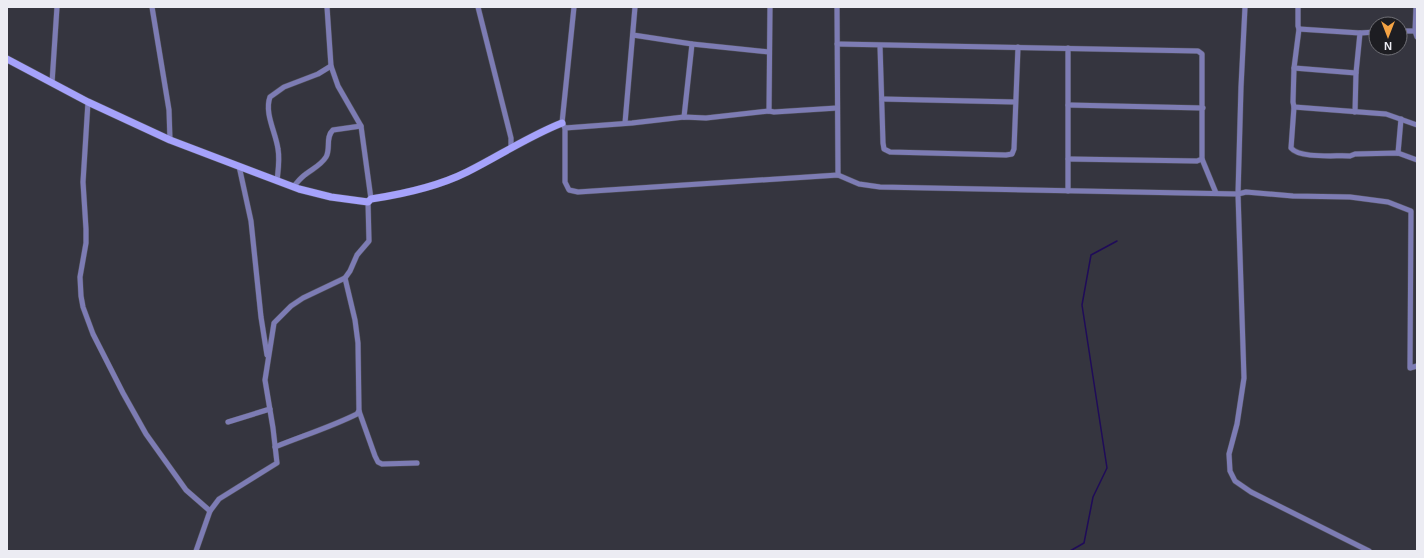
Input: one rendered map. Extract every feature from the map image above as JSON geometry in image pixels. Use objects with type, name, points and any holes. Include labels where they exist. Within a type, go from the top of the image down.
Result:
[{"type":"street","points":[[52,82],[57,7]]},
{"type":"street","points":[[152,7],[169,110],[170,140]]},
{"type":"street","points":[[196,551],[210,511],[219,499],[276,463],[266,380],[274,324],[291,306],[345,278],[357,255],[369,241],[369,201],[361,126],[338,86],[331,66],[327,8],[334,7]]},
{"type":"street","points":[[478,7],[511,138],[511,148]]},
{"type":"street","points":[[574,7],[564,125],[565,182],[569,190],[578,192],[838,175],[858,184],[880,186],[1238,194],[1246,192],[1293,196],[1350,197],[1388,202],[1417,213]]},
{"type":"street","points":[[625,123],[636,7]]},
{"type":"street","points":[[769,111],[770,7]]},
{"type":"street","points":[[837,7],[838,175]]},
{"type":"street","points":[[1245,7],[1238,194],[1244,378],[1237,424],[1229,454],[1230,471],[1235,481],[1251,492],[1369,551]]},
{"type":"street","points":[[1298,7],[1299,30],[1294,68],[1294,107],[1291,148],[1294,151],[1305,155],[1350,156],[1355,154],[1398,153],[1417,160]]},
{"type":"street","points":[[1416,7],[1415,31],[1417,37]]},
{"type":"street","points":[[1299,30],[1368,32]]},
{"type":"street","points":[[1408,31],[1415,31]]},
{"type":"street","points":[[1355,112],[1356,73],[1360,33]]},
{"type":"street","points":[[633,35],[692,44],[769,52]]},
{"type":"street","points":[[684,117],[692,44]]},
{"type":"street","points":[[837,44],[1198,51],[1202,54],[1203,59],[1202,159],[1216,193]]},
{"type":"street","points":[[880,46],[884,149],[890,152],[1006,155],[1012,154],[1014,149],[1018,47]]},
{"type":"street","points":[[1068,48],[1068,191]]},
{"type":"street","points":[[7,59],[88,102],[170,140],[293,187],[331,197],[369,201],[414,192],[440,183],[467,172],[511,148],[564,125],[632,123],[684,117],[706,118],[769,111],[774,112],[838,108]]},
{"type":"street","points":[[277,181],[279,158],[276,139],[268,109],[270,97],[284,87],[318,74],[331,66]]},
{"type":"street","points":[[1294,68],[1356,73]]},
{"type":"street","points":[[882,100],[1016,102]]},
{"type":"street","points":[[88,102],[83,182],[86,243],[80,277],[83,307],[93,334],[146,434],[186,490],[210,511]]},
{"type":"street","points":[[1068,105],[1203,108]]},
{"type":"street","points":[[1294,107],[1386,114],[1417,125]]},
{"type":"street","points":[[1398,153],[1401,119]]},
{"type":"street","points":[[293,187],[306,174],[319,166],[326,158],[329,151],[329,139],[333,130],[361,126]]},
{"type":"street","points":[[1068,159],[1197,161],[1202,159]]},
{"type":"street","points":[[239,166],[251,220],[261,317],[268,361]]},
{"type":"street","points":[[1411,210],[1410,368],[1417,366]]},
{"type":"street","points":[[345,278],[355,320],[358,343],[359,411],[375,456],[378,462],[382,464],[417,463]]},
{"type":"street","points":[[228,422],[270,409]]},
{"type":"street","points":[[275,447],[306,434],[328,427],[357,414],[359,411]]},
{"type":"waterway","points":[[1070,551],[1084,543],[1093,497],[1107,468],[1082,305],[1091,255],[1117,241]]}]
